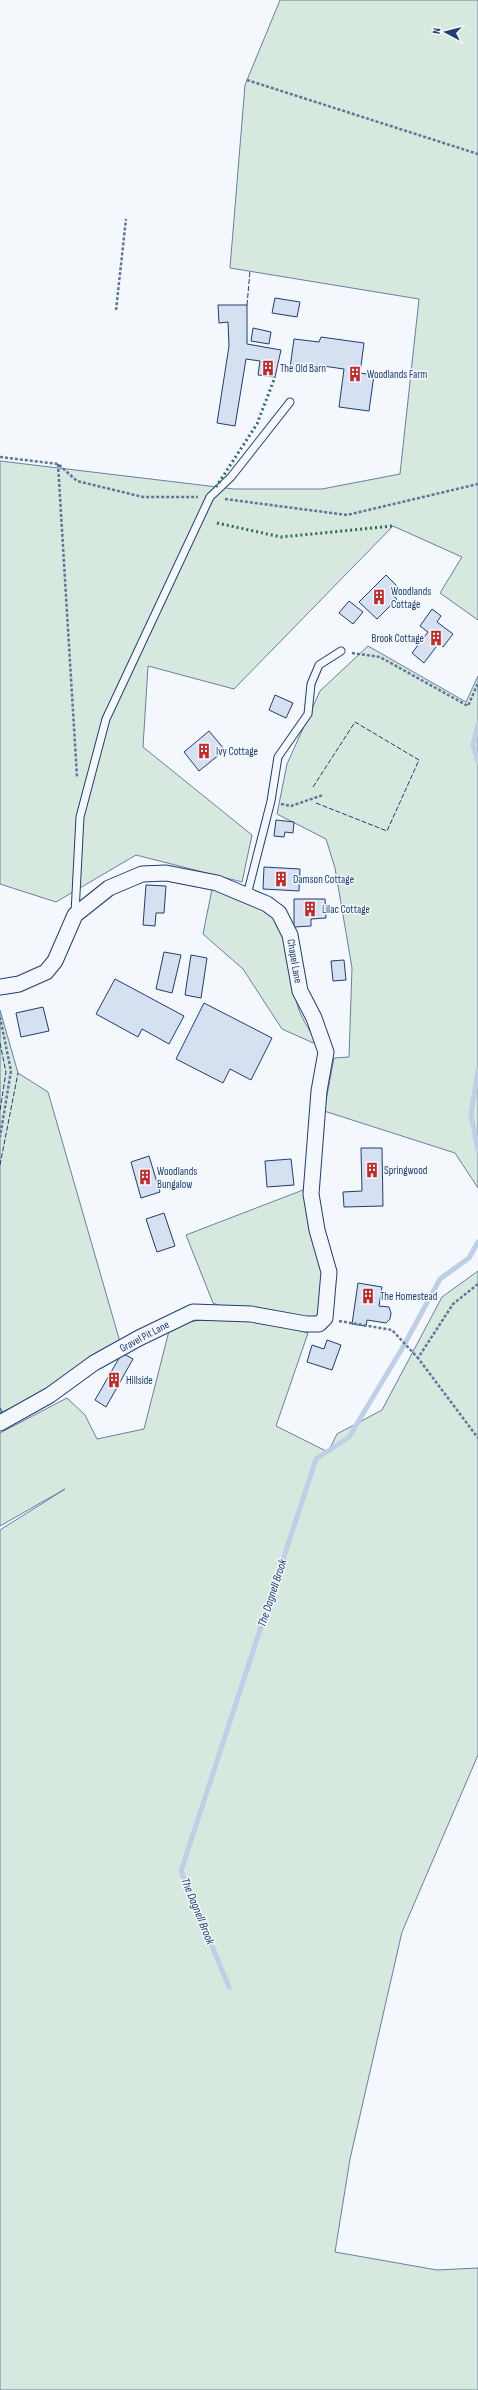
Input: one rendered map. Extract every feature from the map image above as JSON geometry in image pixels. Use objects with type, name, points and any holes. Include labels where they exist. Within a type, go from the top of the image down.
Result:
[{"type":"street","name":"Chapel Lane","points":[[0,987],[19,984],[46,972],[55,960],[75,915],[109,888],[142,874],[154,872],[201,879],[247,895],[267,904],[278,913],[290,935],[300,991],[314,1018],[326,1052],[319,1091],[311,1194],[317,1230],[329,1272],[325,1318]]},
{"type":"street","name":"Gravel Pit Lane","points":[[0,1423],[50,1395],[94,1364],[138,1338],[193,1312],[251,1314],[306,1324],[319,1324],[325,1318]]},
{"type":"lane","points":[[75,915],[80,817],[106,719],[210,497],[231,476],[290,402]]},
{"type":"lane","points":[[247,895],[271,801],[278,757],[308,714],[311,684],[319,665],[341,651]]},
{"type":"path","points":[[247,80],[478,154]]},
{"type":"path","points":[[116,310],[126,219]]},
{"type":"path","points":[[0,456],[58,464],[77,481],[142,497],[210,497],[347,514],[478,484]]},
{"type":"path","points":[[58,464],[77,778]]},
{"type":"path","points":[[341,651],[380,657],[468,706],[478,683]]},
{"type":"path","points":[[271,801],[291,806],[323,795]]},
{"type":"path","points":[[0,1017],[11,1071],[0,1137]]},
{"type":"path","points":[[418,1358],[453,1304],[478,1284]]},
{"type":"path","points":[[325,1318],[392,1330],[418,1358],[478,1438]]},
{"type":"shaded area","points":[[280,0],[478,0],[478,620],[440,593],[462,557],[393,526],[234,689],[148,666],[143,747],[252,835],[242,882],[136,855],[56,902],[0,884],[0,461],[234,489],[322,489],[400,474],[419,299],[230,268],[245,85]]},
{"type":"shaded area","points":[[368,646],[466,702],[478,676],[478,1188],[455,1153],[324,1111],[334,1058],[349,1057],[352,968],[335,868],[326,839],[277,814],[287,764],[320,691]]},
{"type":"shaded area","points":[[212,889],[258,904],[272,913],[279,921],[284,931],[290,957],[298,1007],[318,1045],[282,1029],[243,969],[203,934]]},
{"type":"shaded area","points":[[0,1010],[18,1073],[48,1092],[120,1342],[34,1397],[0,1413]]},
{"type":"shaded area","points":[[303,1190],[320,1256],[323,1274],[321,1307],[316,1318],[220,1306],[213,1303],[186,1235]]},
{"type":"shaded area","points":[[478,1271],[478,1755],[402,1932],[350,2159],[335,2252],[437,2270],[478,2268],[478,2390],[0,2390],[0,1530],[65,1489],[0,1526],[0,1433],[67,1398],[85,1415],[97,1439],[144,1429],[170,1327],[188,1322],[222,1319],[257,1322],[308,1333],[276,1426],[328,1452],[337,1434],[382,1410],[442,1297]]},
{"type":"building","points":[[275,298],[300,302],[297,317],[272,313]]},
{"type":"building","name":"The Old Barn","points":[[218,305],[247,305],[247,344],[281,350],[275,377],[258,375],[260,361],[246,359],[235,426],[217,423],[229,346],[228,322],[219,323]]},
{"type":"building","points":[[253,328],[271,332],[269,344],[251,341]]},
{"type":"building","name":"Woodlands Farm","points":[[321,337],[364,343],[360,373],[374,375],[369,411],[339,407],[344,369],[316,365],[315,372],[290,368],[294,339],[319,342]]},
{"type":"building","name":"Woodlands Cottage","points":[[386,575],[398,587],[391,594],[397,599],[377,619],[359,602]]},
{"type":"building","points":[[349,601],[363,612],[353,624],[339,613]]},
{"type":"building","name":"Brook Cottage","points":[[432,609],[441,616],[437,622],[453,634],[443,647],[439,643],[424,663],[412,653],[428,632],[420,626]]},
{"type":"building","points":[[275,695],[293,703],[286,718],[269,710]]},
{"type":"building","name":"Ivy Cottage","points":[[209,731],[225,750],[199,771],[184,752]]},
{"type":"building","points":[[276,820],[294,822],[293,833],[285,832],[284,837],[274,836]]},
{"type":"building","name":"Damson Cottage","points":[[264,867],[300,869],[299,891],[263,889]]},
{"type":"building","points":[[146,885],[166,886],[164,913],[156,913],[155,926],[143,925]]},
{"type":"building","name":"Lilac Cottage","points":[[294,899],[325,899],[326,918],[311,919],[311,926],[294,927]]},
{"type":"building","points":[[164,952],[181,955],[172,993],[156,989]]},
{"type":"building","points":[[191,955],[207,958],[201,998],[185,995]]},
{"type":"building","points":[[344,960],[346,980],[333,981],[331,961]]},
{"type":"building","points":[[115,979],[184,1016],[169,1044],[142,1029],[138,1037],[96,1014]]},
{"type":"building","points":[[204,1003],[272,1038],[251,1080],[230,1069],[223,1083],[176,1059]]},
{"type":"building","points":[[43,1007],[49,1031],[21,1037],[16,1013]]},
{"type":"building","name":"Springwood","points":[[361,1148],[382,1148],[383,1206],[344,1207],[343,1192],[362,1191]]},
{"type":"building","name":"Woodlands Bungalow","points":[[149,1156],[160,1192],[141,1198],[131,1162]]},
{"type":"building","points":[[291,1159],[294,1185],[267,1187],[265,1161]]},
{"type":"building","points":[[164,1213],[175,1246],[157,1252],[146,1219]]},
{"type":"building","name":"The Homestead","points":[[358,1283],[382,1287],[379,1306],[389,1307],[391,1313],[390,1319],[386,1323],[367,1320],[366,1326],[352,1324]]},
{"type":"building","points":[[327,1340],[341,1345],[332,1370],[307,1362],[312,1345],[324,1349]]},
{"type":"building","name":"Hillside","points":[[122,1353],[133,1359],[106,1407],[95,1400]]},
{"type":"waterway","name":"The Dagnell Brook","points":[[478,724],[473,745],[478,762]]},
{"type":"waterway","name":"The Dagnell Brook","points":[[478,1070],[471,1114],[478,1150]]},
{"type":"waterway","name":"The Dagnell Brook","points":[[229,1987],[181,1871],[316,1459],[349,1437],[403,1347],[440,1279],[469,1258],[478,1242]]},
{"type":"hedge","points":[[216,487],[257,424],[275,377]]},
{"type":"hedge","points":[[217,523],[281,537],[393,526]]},
{"type":"fence","points":[[247,305],[250,271]]},
{"type":"fence","points":[[313,787],[355,722],[419,760],[387,831],[316,803]]},
{"type":"fence","points":[[0,1043],[6,1072],[0,1111]]},
{"type":"fence","points":[[0,1165],[18,1073]]},
{"type":"fence","points":[[0,1408],[2,1412]]},
{"type":"place","name":"The Old Barn","points":[[268,368]]},
{"type":"place","name":"Woodlands Farm","points":[[355,374]]},
{"type":"place","name":"Woodlands Cottage","points":[[379,597]]},
{"type":"place","name":"Brook Cottage","points":[[436,638]]},
{"type":"place","name":"Ivy Cottage","points":[[204,751]]},
{"type":"place","name":"Damson Cottage","points":[[281,879]]},
{"type":"place","name":"Lilac Cottage","points":[[310,909]]},
{"type":"place","name":"Springwood","points":[[372,1170]]},
{"type":"place","name":"Woodlands Bungalow","points":[[145,1177]]},
{"type":"place","name":"The Homestead","points":[[368,1296]]},
{"type":"place","name":"Hillside","points":[[114,1380]]}]
